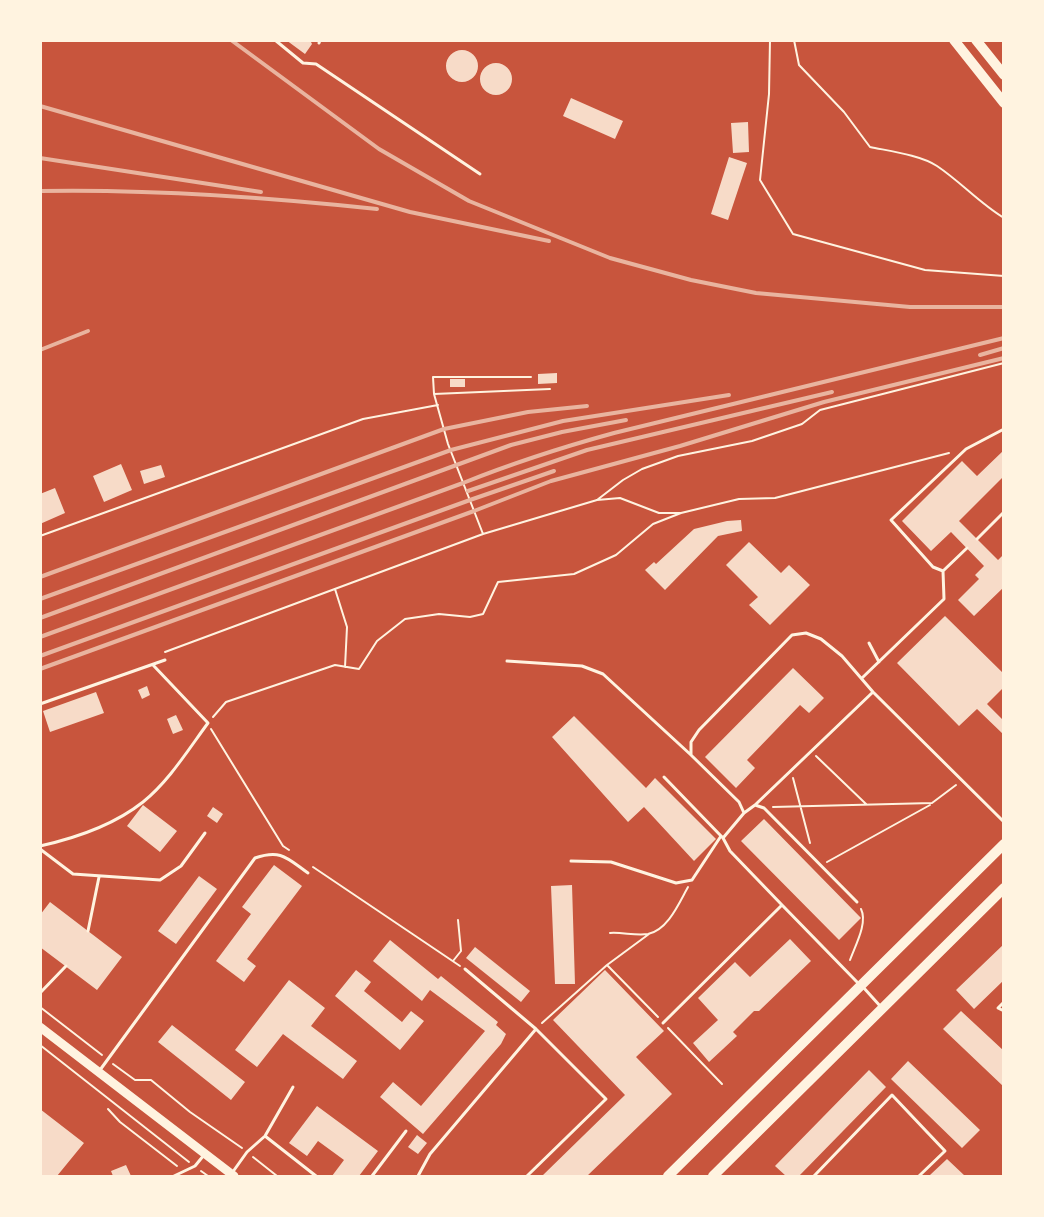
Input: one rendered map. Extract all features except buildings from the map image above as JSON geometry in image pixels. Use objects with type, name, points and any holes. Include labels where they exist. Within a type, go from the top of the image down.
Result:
[{"type":"main road","points":[[954,40],[1004,103]]},
{"type":"main road","points":[[976,40],[1004,75]]},
{"type":"main road","points":[[668,1176],[1004,844]]},
{"type":"main road","points":[[713,1176],[1004,888]]},
{"type":"main road","points":[[40,1027],[233,1175]]},
{"type":"lane","points":[[275,40],[303,63],[316,64],[480,174]]},
{"type":"lane","points":[[943,572],[933,567],[891,520],[966,449],[1004,429]]},
{"type":"lane","points":[[976,539],[1004,512]]},
{"type":"lane","points":[[862,678],[944,599],[943,572],[967,548]]},
{"type":"lane","points":[[691,755],[691,742],[699,730],[792,635],[806,633],[820,639],[842,656],[873,692],[1004,822]]},
{"type":"lane","points":[[869,643],[879,662]]},
{"type":"lane","points":[[40,704],[165,660]]},
{"type":"lane","points":[[507,661],[582,666],[603,674],[739,802],[744,813]]},
{"type":"lane","points":[[40,847],[79,836],[117,819],[143,801],[169,775],[208,723],[153,665]]},
{"type":"lane","points":[[571,861],[611,862],[676,883],[692,880],[722,837],[744,813],[756,805],[873,692]]},
{"type":"lane","points":[[664,777],[722,837],[730,851],[882,1009]]},
{"type":"lane","points":[[756,805],[764,808],[856,902]]},
{"type":"lane","points":[[40,847],[73,874],[160,880],[181,866],[205,833]]},
{"type":"lane","points":[[99,1071],[255,858],[268,854],[282,854],[308,873]]},
{"type":"lane","points":[[88,931],[99,876]]},
{"type":"lane","points":[[663,1023],[782,905]]},
{"type":"lane","points":[[40,993],[66,966]]},
{"type":"lane","points":[[465,969],[536,1029],[606,1099],[527,1176]]},
{"type":"lane","points":[[1004,1002],[998,1008],[1004,1011]]},
{"type":"lane","points":[[418,1176],[430,1154],[536,1029]]},
{"type":"lane","points":[[233,1175],[247,1152],[265,1137],[294,1087]]},
{"type":"lane","points":[[814,1176],[892,1095],[945,1151],[920,1176]]},
{"type":"lane","points":[[372,1176],[406,1131]]},
{"type":"lane","points":[[265,1137],[316,1176]]},
{"type":"lane","points":[[174,1176],[195,1166],[206,1154]]},
{"type":"path","points":[[770,40],[769,94],[760,180],[794,234],[925,270],[1004,276]]},
{"type":"path","points":[[794,40],[799,64],[844,112],[870,147],[903,154],[936,165],[985,207],[1004,218]]},
{"type":"path","points":[[597,500],[622,480],[642,469],[678,456],[752,441],[802,424],[820,410],[1004,363]]},
{"type":"path","points":[[483,534],[448,444],[434,394],[433,377],[531,377]]},
{"type":"path","points":[[434,394],[550,389]]},
{"type":"path","points":[[40,536],[363,419],[438,405]]},
{"type":"path","points":[[292,851],[284,846],[208,723],[226,702],[335,665],[359,669],[377,641],[405,619],[439,614],[470,617],[483,614],[498,582],[574,574],[616,555],[653,524],[681,513],[739,499],[775,498],[966,449]]},
{"type":"path","points":[[162,653],[483,534],[597,500],[621,498],[659,513],[681,513]]},
{"type":"path","points":[[335,589],[347,627],[345,667]]},
{"type":"path","points":[[811,751],[866,804]]},
{"type":"path","points":[[791,770],[814,860]]},
{"type":"path","points":[[820,866],[932,803],[963,780]]},
{"type":"path","points":[[764,808],[932,803]]},
{"type":"path","points":[[308,863],[465,969]]},
{"type":"path","points":[[536,1029],[607,965],[665,923],[676,909],[692,880]]},
{"type":"path","points":[[850,960],[864,913],[856,902]]},
{"type":"path","points":[[453,961],[461,951],[458,920]]},
{"type":"path","points":[[610,933],[649,934]]},
{"type":"path","points":[[40,1007],[135,1080],[152,1080],[190,1112],[277,1176]]},
{"type":"path","points":[[40,1045],[208,1176]]},
{"type":"path","points":[[108,1109],[120,1122],[184,1171]]},
{"type":"railway","points":[[231,40],[379,149],[469,201],[610,258],[691,280],[756,293],[910,307],[1004,307]]},
{"type":"railway","points":[[40,106],[410,212],[549,241]]},
{"type":"railway","points":[[40,158],[261,192]]},
{"type":"railway","points":[[40,191],[125,191],[209,195],[377,209]]},
{"type":"railway","points":[[40,350],[88,331]]},
{"type":"railway","points":[[40,637],[557,450],[614,433],[1004,338]]},
{"type":"railway","points":[[980,355],[1004,348]]},
{"type":"railway","points":[[40,669],[551,481],[680,446],[824,402],[1004,358]]},
{"type":"railway","points":[[468,491],[587,450],[832,392]]},
{"type":"railway","points":[[40,599],[451,450],[563,421],[729,395]]},
{"type":"railway","points":[[40,577],[444,429],[528,412],[587,406]]},
{"type":"railway","points":[[40,618],[511,445],[562,432],[626,420]]},
{"type":"railway","points":[[40,656],[554,471]]}]
